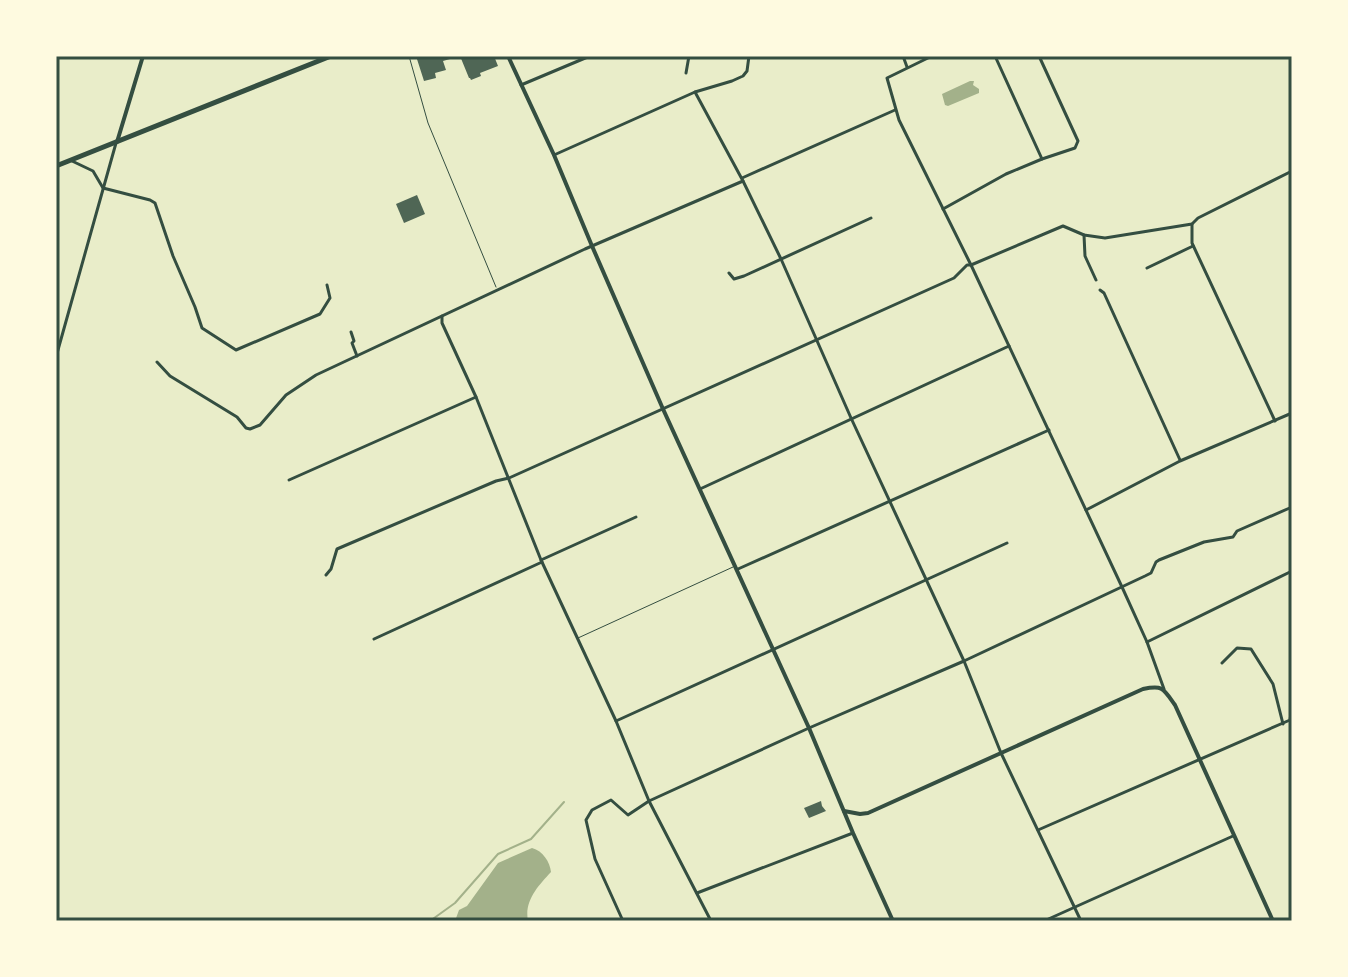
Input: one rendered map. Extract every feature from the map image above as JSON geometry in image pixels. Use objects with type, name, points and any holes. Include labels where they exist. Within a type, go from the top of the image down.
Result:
[{"type":"main road","points":[[56,166],[331,56]]},
{"type":"street","points":[[56,357],[143,56]]},
{"type":"street","points":[[508,56],[893,921]]},
{"type":"street","points":[[521,85],[590,56]]},
{"type":"street","points":[[686,73],[689,56]]},
{"type":"street","points":[[554,155],[695,92],[743,76],[749,56]]},
{"type":"street","points":[[903,56],[907,67]]},
{"type":"street","points":[[932,56],[887,78],[895,110],[1049,430],[1147,642],[1164,689],[1175,705],[1273,921]]},
{"type":"street","points":[[995,56],[1042,159]]},
{"type":"street","points":[[943,209],[1006,174],[1075,148],[1078,141],[1039,56]]},
{"type":"street","points":[[695,92],[781,259],[964,661],[1001,753],[1081,921]]},
{"type":"street","points":[[157,362],[170,376],[237,417],[250,429],[260,425],[286,395],[316,375],[592,246],[895,110]]},
{"type":"street","points":[[72,161],[93,171],[103,188],[155,203],[199,323],[236,350],[320,314],[330,298],[327,285]]},
{"type":"street","points":[[326,575],[337,549],[509,478],[954,278],[967,265],[1063,226],[1084,235],[1105,238],[1192,224],[1198,218],[1292,171]]},
{"type":"street","points":[[729,273],[734,279],[744,276],[871,218]]},
{"type":"street","points":[[1192,224],[1193,246],[1275,421]]},
{"type":"street","points":[[1084,235],[1085,256],[1096,280]]},
{"type":"street","points":[[1147,268],[1193,246]]},
{"type":"street","points":[[1100,290],[1180,461]]},
{"type":"street","points":[[442,316],[442,323],[476,397],[542,561],[616,721],[649,801],[711,921]]},
{"type":"street","points":[[351,332],[357,356]]},
{"type":"street","points":[[700,489],[1009,346]]},
{"type":"street","points":[[289,480],[476,397]]},
{"type":"street","points":[[1086,510],[1180,461],[1292,413]]},
{"type":"street","points":[[736,568],[1049,430]]},
{"type":"street","points":[[623,921],[595,859],[586,820],[592,810],[611,800],[628,815],[649,801],[1122,587],[1151,573],[1159,560],[1204,542],[1233,537],[1237,531],[1292,507]]},
{"type":"street","points":[[374,639],[636,517]]},
{"type":"street","points":[[616,721],[1007,543]]},
{"type":"street","points":[[1147,642],[1292,571]]},
{"type":"street","points":[[1222,663],[1237,648],[1251,649],[1273,684],[1283,724]]},
{"type":"street","points":[[844,811],[868,813],[1143,689],[1158,686],[1164,689]]},
{"type":"street","points":[[1038,830],[1283,724],[1290,720],[1292,707]]},
{"type":"street","points":[[697,893],[853,833]]},
{"type":"street","points":[[1044,921],[1235,835]]},
{"type":"lane","points":[[409,56],[428,123],[497,290]]},
{"type":"lane","points":[[578,638],[736,568]]},
{"type":"shaded area","points":[[974,81],[973,85],[979,93],[945,105],[942,94]]},
{"type":"shaded area","points":[[532,848],[545,857],[551,872],[530,900],[528,921],[455,921],[459,910],[467,906],[498,863]]},
{"type":"building","points":[[416,56],[449,56],[450,59],[443,61],[446,70],[435,73],[436,78],[424,81]]},
{"type":"building","points":[[460,56],[494,56],[498,66],[471,80]]},
{"type":"building","points":[[417,195],[425,214],[404,223],[396,204]]},
{"type":"building","points":[[821,801],[826,811],[809,818],[804,808]]},
{"type":"waterway","points":[[430,921],[455,903],[498,854],[531,839],[564,802]]}]
